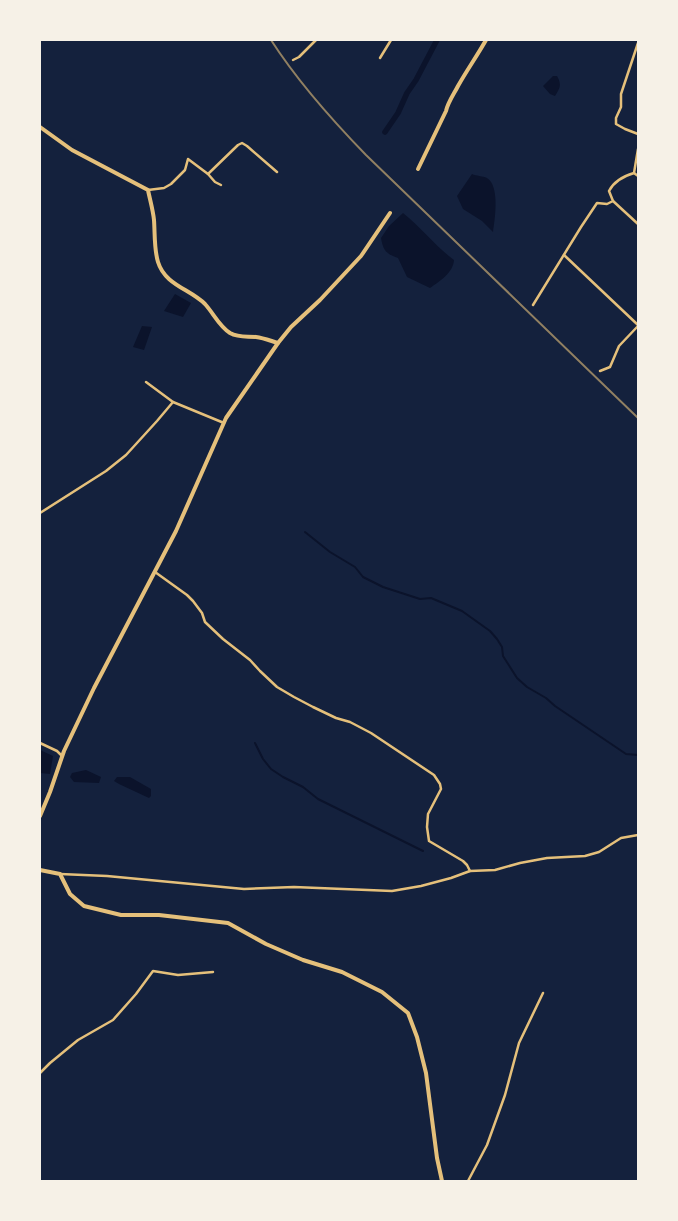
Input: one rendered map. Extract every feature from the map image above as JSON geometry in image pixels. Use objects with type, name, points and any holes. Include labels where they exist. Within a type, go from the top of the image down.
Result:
[{"type":"street","points":[[293,60],[316,40]]},
{"type":"street","points":[[380,58],[391,40]]},
{"type":"street","points":[[418,169],[448,104],[486,40]]},
{"type":"street","points":[[638,43],[621,94],[621,108],[616,118],[616,124],[638,134]]},
{"type":"street","points":[[40,127],[72,150],[148,190],[164,188],[171,184],[185,170],[188,159],[221,185]]},
{"type":"street","points":[[208,174],[242,143],[277,172]]},
{"type":"street","points":[[634,173],[638,149]]},
{"type":"street","points":[[634,173],[638,176]]},
{"type":"street","points":[[634,173],[618,180],[611,186],[609,191],[612,201],[638,224]]},
{"type":"street","points":[[148,190],[153,211],[157,260],[161,271],[176,285],[205,304],[219,323],[230,333],[278,343]]},
{"type":"street","points":[[533,305],[581,226],[598,203],[607,204],[612,201]]},
{"type":"street","points":[[40,816],[62,756],[94,688],[176,531],[226,418],[278,343],[291,327],[362,256],[390,213]]},
{"type":"street","points":[[564,255],[638,325],[619,346],[610,367],[600,371]]},
{"type":"street","points":[[146,382],[173,402],[224,423]]},
{"type":"street","points":[[40,513],[106,471],[126,455],[173,402]]},
{"type":"street","points":[[155,572],[194,601],[202,613],[205,622],[250,660],[277,687],[336,718],[366,730],[430,772],[438,780],[442,789],[428,814],[429,841],[466,863],[470,871]]},
{"type":"street","points":[[40,743],[62,756]]},
{"type":"street","points":[[40,870],[60,874],[107,876],[244,889],[294,887],[392,891],[422,886],[470,871],[495,870],[547,858],[585,856],[599,852],[621,838],[638,835]]},
{"type":"street","points":[[60,874],[70,894],[84,906],[121,915],[159,915],[228,923],[266,944],[294,956],[342,972],[382,992],[408,1013],[417,1037],[426,1073],[437,1158],[442,1181]]},
{"type":"street","points":[[40,1073],[78,1040],[113,1020],[153,971],[178,975],[213,972]]},
{"type":"street","points":[[468,1181],[487,1145],[505,1095],[519,1044],[543,992]]},
{"type":"water","points":[[553,76],[557,76],[560,84],[555,96],[550,94],[543,86]]},
{"type":"water","points":[[472,174],[487,178],[494,188],[496,203],[493,232],[482,221],[463,209],[457,196]]},
{"type":"water","points":[[403,213],[454,260],[449,273],[430,288],[407,277],[398,258],[388,253],[383,246],[381,238],[389,226]]},
{"type":"water","points":[[175,294],[191,303],[183,317],[164,311]]},
{"type":"water","points":[[142,326],[152,327],[144,350],[133,347]]},
{"type":"water","points":[[40,750],[53,756],[50,774],[40,773]]},
{"type":"water","points":[[86,770],[101,777],[99,783],[74,782],[70,777],[72,773]]},
{"type":"water","points":[[117,777],[130,777],[151,789],[151,796],[149,798],[119,784],[114,781]]},
{"type":"waterway","points":[[385,132],[398,113],[437,40]]},
{"type":"waterway","points":[[305,532],[330,552],[355,567],[363,577],[383,587],[420,599],[431,598],[462,611],[490,631],[497,639],[502,647],[503,656],[517,678],[527,687],[546,698],[626,754],[638,755]]},
{"type":"waterway","points":[[255,743],[263,759],[271,769],[283,777],[303,787],[318,799],[423,851]]},
{"type":"railway","points":[[271,40],[292,71],[340,128],[366,155],[638,418]]}]
